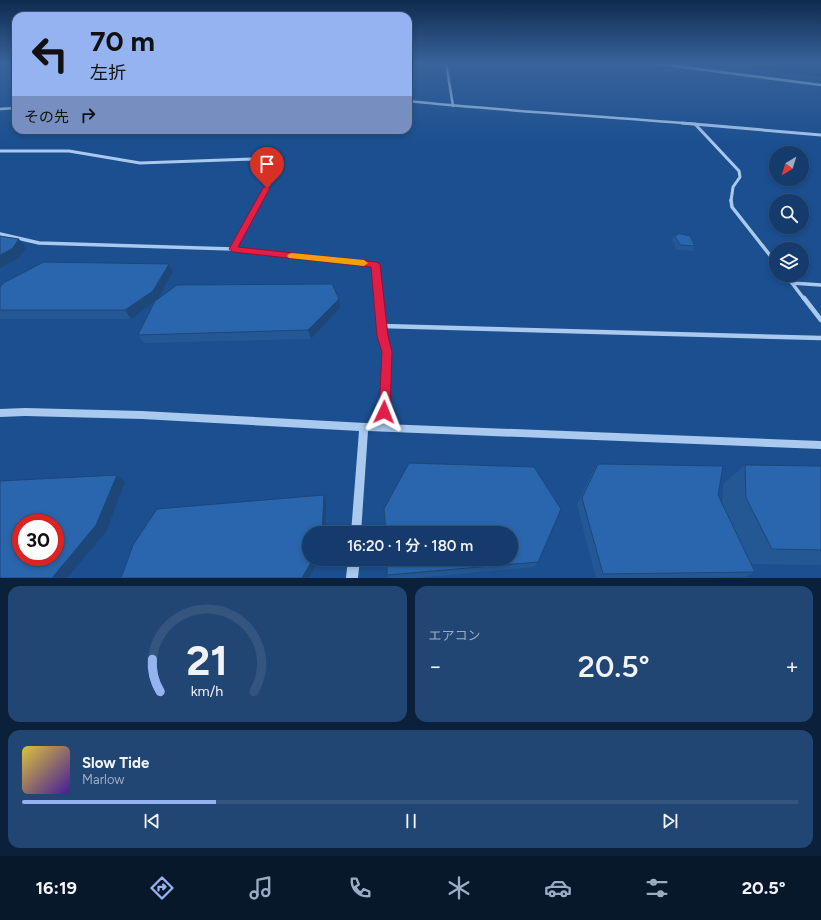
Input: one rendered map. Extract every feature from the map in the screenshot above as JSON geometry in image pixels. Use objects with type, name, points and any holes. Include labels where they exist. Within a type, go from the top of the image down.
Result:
[{"type":"street","points":[[450,90],[453,106]]},
{"type":"street","points":[[412,101],[821,135]]},
{"type":"street","points":[[0,109],[12,108]]},
{"type":"street","points":[[695,124],[739,171],[740,177],[734,185],[730,197],[732,207],[769,254]]},
{"type":"street","points":[[0,151],[69,151],[134,163],[252,159],[266,162],[275,168],[274,175],[233,249]]},
{"type":"street","points":[[0,234],[39,243],[233,249],[376,264],[382,326],[387,352],[384,428]]},
{"type":"street","points":[[792,283],[821,285]]},
{"type":"street","points":[[792,283],[821,320]]},
{"type":"street","points":[[382,326],[821,338]]},
{"type":"street","points":[[0,413],[25,412],[142,415],[384,428],[821,445]]},
{"type":"street","points":[[357,526],[364,427]]},
{"type":"street","points":[[352,578],[353,566]]},
{"type":"building","points":[[677,233],[690,236],[695,246],[680,245],[674,235],[678,235]]},
{"type":"building","points":[[0,236],[19,239],[12,249],[0,255]]},
{"type":"building","points":[[44,262],[169,264],[153,291],[125,310],[0,310],[0,287],[5,282]]},
{"type":"building","points":[[332,284],[339,299],[308,330],[138,335],[155,301],[177,285]]},
{"type":"building","points":[[409,463],[534,467],[561,509],[538,562],[518,564],[518,526],[385,526],[384,509]]},
{"type":"building","points":[[598,464],[723,466],[718,495],[755,572],[603,574],[582,498]]},
{"type":"building","points":[[745,465],[821,466],[821,550],[772,549],[746,498]]},
{"type":"building","points":[[117,475],[96,525],[64,564],[64,514],[12,514],[12,566],[62,566],[52,578],[0,578],[0,481]]},
{"type":"building","points":[[324,495],[322,526],[302,526],[302,566],[309,566],[302,578],[121,578],[133,545],[157,509]]},
{"type":"building","points":[[387,566],[492,566],[387,575]]},
{"type":"slow traffic","points":[[292,256],[364,263]]},
{"type":"route","points":[[267,188],[233,249],[376,264],[382,336],[387,352],[384,412]]}]
